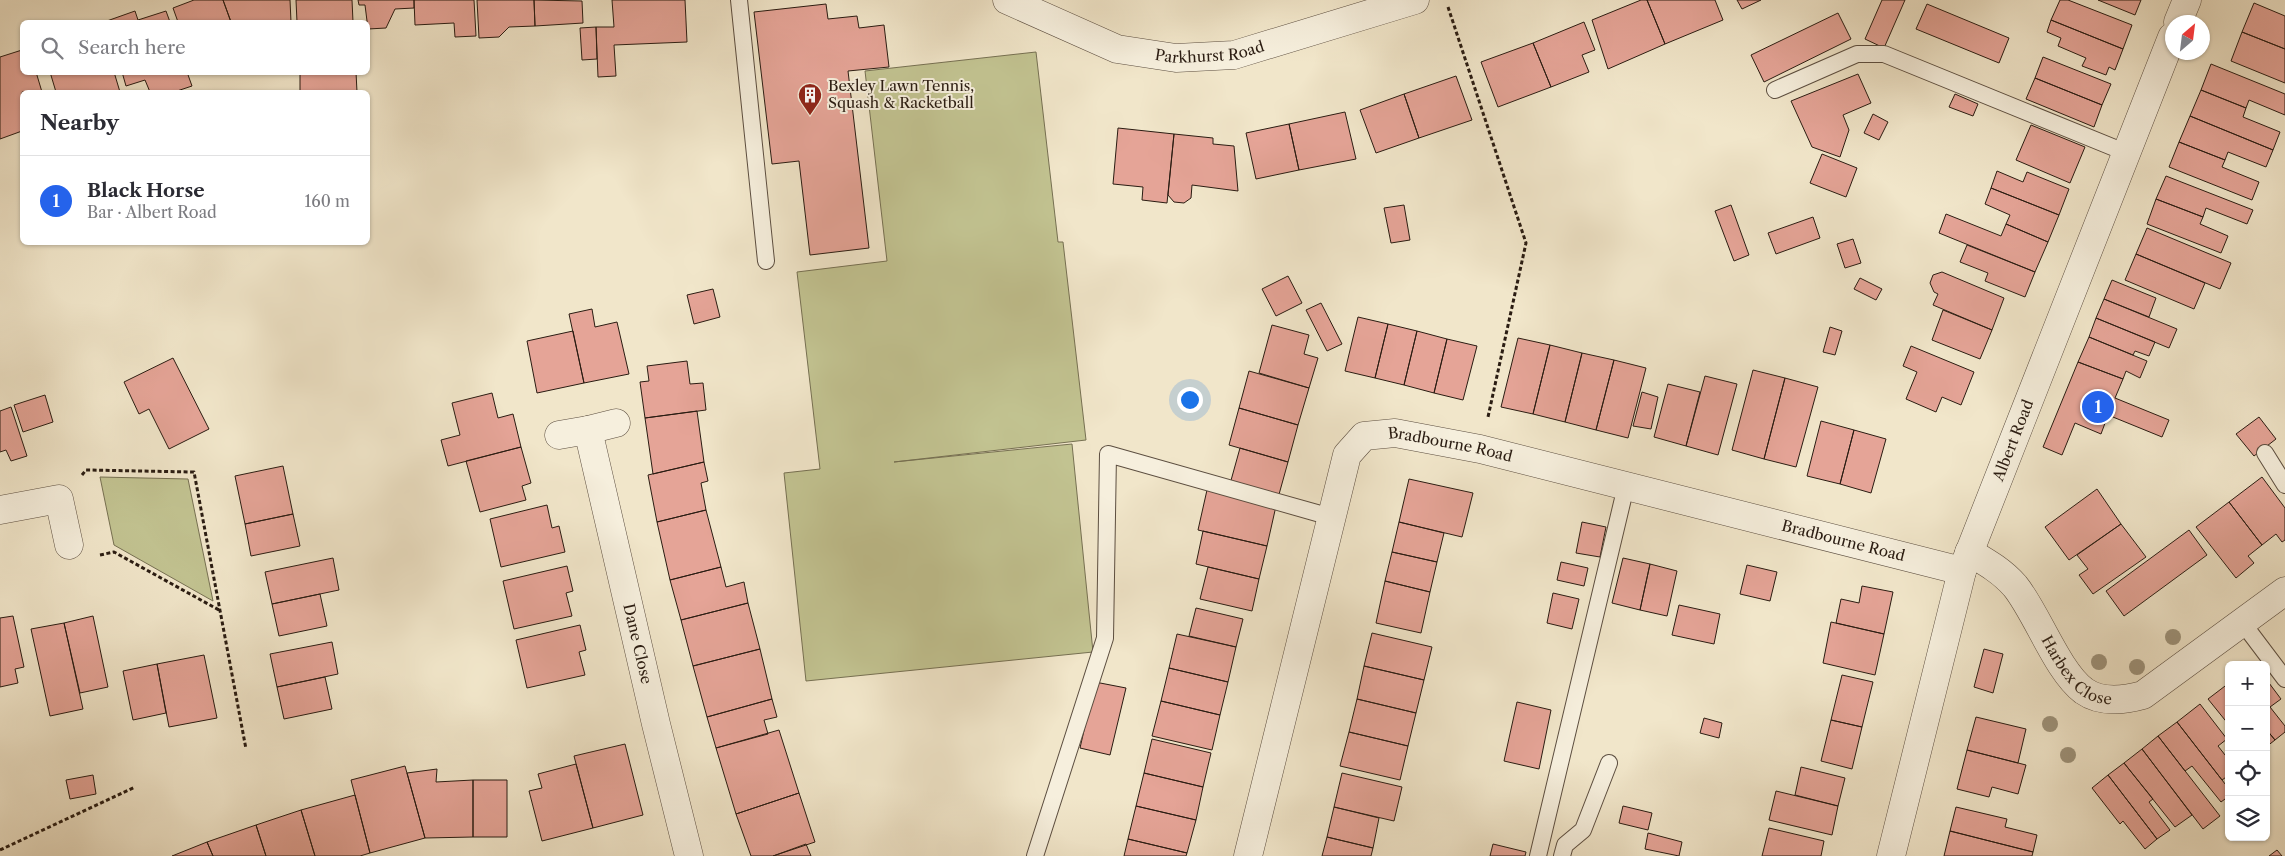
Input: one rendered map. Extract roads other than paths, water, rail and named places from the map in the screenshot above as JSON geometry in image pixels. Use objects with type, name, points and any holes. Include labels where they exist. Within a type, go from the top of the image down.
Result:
[{"type":"street","name":"Parkhurst Road","points":[[1007,0],[1117,49],[1176,58],[1234,55],[1415,0]]},
{"type":"street","points":[[2181,15],[2187,0]]},
{"type":"street","name":"Albert Road","points":[[1891,856],[1966,561],[2165,55]]},
{"type":"street","points":[[559,435],[616,423]]},
{"type":"street","name":"Dane Close","points":[[588,430],[656,724],[689,856]]},
{"type":"street","name":"Bradbourne Road","points":[[1248,856],[1347,455],[1364,436],[1395,433],[1480,449],[1626,486],[1966,561]]},
{"type":"street","points":[[0,510],[59,499],[69,545]]},
{"type":"street","name":"Harbex Close","points":[[1966,561],[1997,569],[2015,586],[2068,673],[2085,691],[2104,698],[2126,700],[2143,695],[2285,591]]},
{"type":"lane","points":[[739,0],[766,261]]},
{"type":"lane","points":[[1775,90],[1856,54],[1884,54],[2126,153]]},
{"type":"lane","points":[[2265,453],[2285,485]]},
{"type":"lane","points":[[1035,856],[1105,638],[1108,454],[1331,517]]},
{"type":"lane","points":[[1538,856],[1626,486]]},
{"type":"lane","points":[[2242,622],[2285,679]]},
{"type":"lane","points":[[1562,856],[1565,845],[1583,830],[1609,764]]},
{"type":"place","name":"Bexley Lawn Tennis, Squash & Racketball","points":[[810,116]]},
{"type":"place","name":"Black Horse","points":[[2098,407]]}]
